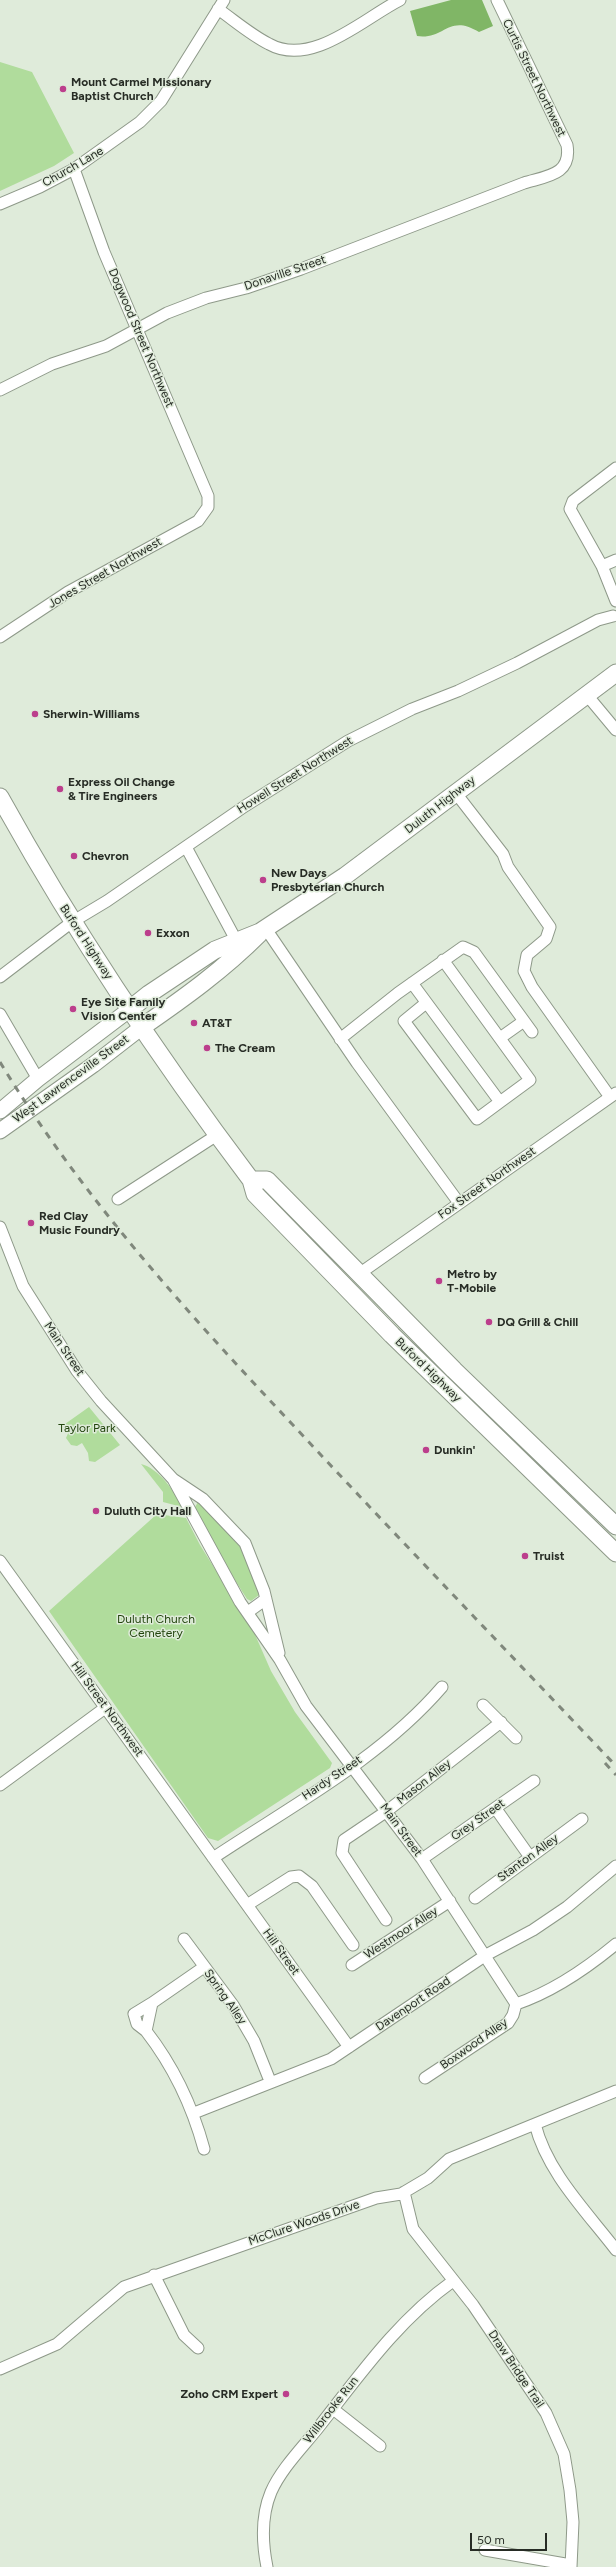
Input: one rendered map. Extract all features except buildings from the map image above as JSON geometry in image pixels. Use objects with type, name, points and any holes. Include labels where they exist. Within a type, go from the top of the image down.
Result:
[{"type":"main road","name":"Duluth Highway","points":[[142,1027],[206,982],[233,960],[263,930],[345,876],[455,792],[616,673]]},
{"type":"main road","name":"Buford Highway","points":[[0,797],[72,922],[129,1010],[251,1180],[255,1194],[340,1283],[616,1553]]},
{"type":"main road","name":"Duluth Highway","points":[[129,1010],[149,994],[196,962],[236,940],[263,930]]},
{"type":"main road","name":"West Lawrenceville Street","points":[[0,1111],[38,1079],[129,1010]]},
{"type":"main road","name":"West Lawrenceville Street","points":[[0,1131],[93,1065],[142,1027]]},
{"type":"main road","points":[[0,1102],[20,1094]]},
{"type":"main road","name":"Buford Highway","points":[[251,1180],[266,1180],[414,1330],[616,1526]]},
{"type":"main road","points":[[282,1221],[301,1228],[335,1266],[359,1274]]},
{"type":"main road","points":[[340,1283],[344,1280],[351,1282],[394,1322],[414,1330]]},
{"type":"main road","points":[[483,1423],[498,1427],[529,1456],[542,1454]]},
{"type":"main road","points":[[598,1536],[608,1533],[616,1538]]},
{"type":"street","points":[[221,5],[270,45],[296,51],[314,47],[353,29],[400,0]]},
{"type":"street","name":"Curtis Street Northwest","points":[[497,0],[567,145],[569,157]]},
{"type":"street","name":"Church Lane","points":[[0,204],[40,187],[74,169],[140,122],[161,101],[221,5]]},
{"type":"street","name":"Donaville Street","points":[[0,390],[52,364],[106,346],[137,327],[206,298],[246,288],[301,269],[524,183],[556,173],[565,166],[569,157]]},
{"type":"street","name":"Dogwood Street Northwest","points":[[74,169],[104,252],[208,496],[208,507]]},
{"type":"street","points":[[616,468],[573,501],[570,509],[602,566],[616,601]]},
{"type":"street","name":"Jones Street Northwest","points":[[0,637],[68,592],[198,521],[208,507]]},
{"type":"street","points":[[602,566],[616,560]]},
{"type":"street","name":"Howell Street Northwest","points":[[0,977],[72,922],[314,760],[412,709],[458,691],[511,666],[598,620],[615,614]]},
{"type":"street","points":[[586,694],[616,730]]},
{"type":"street","points":[[455,792],[503,854],[508,867],[550,927],[546,939],[527,955],[524,971],[532,987],[613,1095]]},
{"type":"street","points":[[186,847],[236,940]]},
{"type":"street","points":[[263,930],[459,1203]]},
{"type":"street","points":[[340,1039],[412,983],[463,947],[469,948],[474,952],[532,1032]]},
{"type":"street","points":[[426,1003],[404,1021],[477,1119],[530,1080],[443,960]]},
{"type":"street","points":[[412,983],[500,1102]]},
{"type":"street","points":[[0,1014],[38,1079]]},
{"type":"street","points":[[500,1038],[524,1021]]},
{"type":"street","name":"Fox Street Northwest","points":[[359,1274],[613,1095]]},
{"type":"street","points":[[118,1199],[217,1134]]},
{"type":"street","name":"Main Street","points":[[0,1227],[23,1286],[47,1325],[101,1401],[174,1479],[203,1499],[245,1543],[266,1599],[280,1660]]},
{"type":"street","name":"Main Street","points":[[174,1479],[185,1497],[211,1551],[248,1612],[280,1660],[306,1706],[422,1859],[486,1955],[516,2004]]},
{"type":"street","name":"Hill Street Northwest","points":[[0,1561],[213,1858]]},
{"type":"street","points":[[248,1612],[266,1599]]},
{"type":"street","name":"Hardy Street","points":[[213,1858],[352,1766],[417,1716],[442,1687]]},
{"type":"street","points":[[483,1705],[516,1738]]},
{"type":"street","points":[[0,1784],[105,1708]]},
{"type":"street","name":"Mason Alley","points":[[386,1920],[342,1853],[344,1840],[387,1811],[501,1722]]},
{"type":"street","name":"Grey Street","points":[[422,1859],[496,1809],[534,1781]]},
{"type":"street","points":[[496,1809],[530,1857]]},
{"type":"street","name":"Stanton Alley","points":[[475,1898],[582,1819]]},
{"type":"street","name":"Hill Street","points":[[213,1858],[349,2047]]},
{"type":"street","name":"Davenport Road","points":[[194,2113],[270,2081],[331,2059],[486,1955],[533,1930],[556,1915],[616,1866]]},
{"type":"street","points":[[247,1904],[291,1877],[299,1876],[312,1886],[353,1945]]},
{"type":"street","name":"Westmoor Alley","points":[[352,1965],[450,1900]]},
{"type":"street","name":"Spring Alley","points":[[184,1939],[234,2005],[254,2041],[270,2081]]},
{"type":"street","points":[[516,2004],[530,2000],[593,1963],[616,1944]]},
{"type":"street","points":[[204,1967],[152,2003],[146,2031],[163,2053],[194,2113],[204,2150]]},
{"type":"street","name":"Boxwood Alley","points":[[425,2078],[508,2023],[513,2015],[516,2004]]},
{"type":"street","name":"McClure Woods Drive","points":[[0,2369],[57,2344],[124,2287],[154,2275],[376,2198],[404,2192],[428,2178],[449,2159],[616,2091]]},
{"type":"street","points":[[535,2124],[539,2140],[556,2172],[616,2250]]},
{"type":"street","name":"Draw Bridge Trail","points":[[404,2192],[413,2229],[473,2305],[546,2413],[564,2454],[573,2522],[571,2566]]},
{"type":"street","points":[[154,2275],[184,2335],[198,2348]]},
{"type":"street","name":"Willbrooke Run","points":[[267,2567],[263,2544],[263,2521],[271,2491],[278,2478],[391,2336],[438,2292],[453,2281]]},
{"type":"street","points":[[333,2409],[380,2446]]},
{"type":"street","points":[[486,2550],[571,2566]]},
{"type":"green space","points":[[0,62],[32,72],[74,153],[54,166],[0,191]]},
{"type":"green space","name":"Taylor Park","points":[[89,1407],[120,1445],[95,1462],[89,1461],[88,1453],[82,1443],[77,1446],[71,1445],[66,1438],[70,1429],[65,1424]]},
{"type":"green space","points":[[141,1464],[154,1470],[160,1475],[175,1494],[182,1507],[163,1502],[163,1492]]},
{"type":"green space","points":[[198,1502],[230,1533],[244,1552],[259,1595],[251,1601],[247,1599],[214,1547],[195,1507]]},
{"type":"green space","name":"Duluth Church Cemetery","points":[[157,1514],[186,1518],[200,1545],[253,1630],[271,1671],[295,1712],[332,1763],[330,1768],[218,1841],[208,1838],[49,1611]]},
{"type":"shaded area","points":[[451,0],[482,0],[493,26],[479,32],[469,27],[460,25],[447,28],[434,34],[417,36],[410,11]]},
{"type":"railway","points":[[0,1062],[31,1111],[100,1206],[174,1295],[332,1467],[616,1766]]},
{"type":"railway","points":[[605,1763],[616,1775]]},
{"type":"place","name":"Mount Carmel Missionary Baptist Church","points":[[63,89]]},
{"type":"place","name":"Sherwin-Williams","points":[[35,714]]},
{"type":"place","name":"Express Oil Change & Tire Engineers","points":[[60,789]]},
{"type":"place","name":"Chevron","points":[[74,856]]},
{"type":"place","name":"New Days Presbyterian Church","points":[[263,880]]},
{"type":"place","name":"Exxon","points":[[148,933]]},
{"type":"place","name":"Eye Site Family Vision Center","points":[[73,1009]]},
{"type":"place","name":"AT&T","points":[[194,1023]]},
{"type":"place","name":"The Cream","points":[[207,1048]]},
{"type":"place","name":"Red Clay Music Foundry","points":[[31,1223]]},
{"type":"place","name":"Metro by T-Mobile","points":[[439,1281]]},
{"type":"place","name":"DQ Grill & Chill","points":[[489,1322]]},
{"type":"place","name":"Dunkin'","points":[[426,1450]]},
{"type":"place","name":"Duluth City Hall","points":[[96,1511]]},
{"type":"place","name":"Truist","points":[[525,1556]]},
{"type":"place","name":"Zoho CRM Expert","points":[[286,2394]]}]
